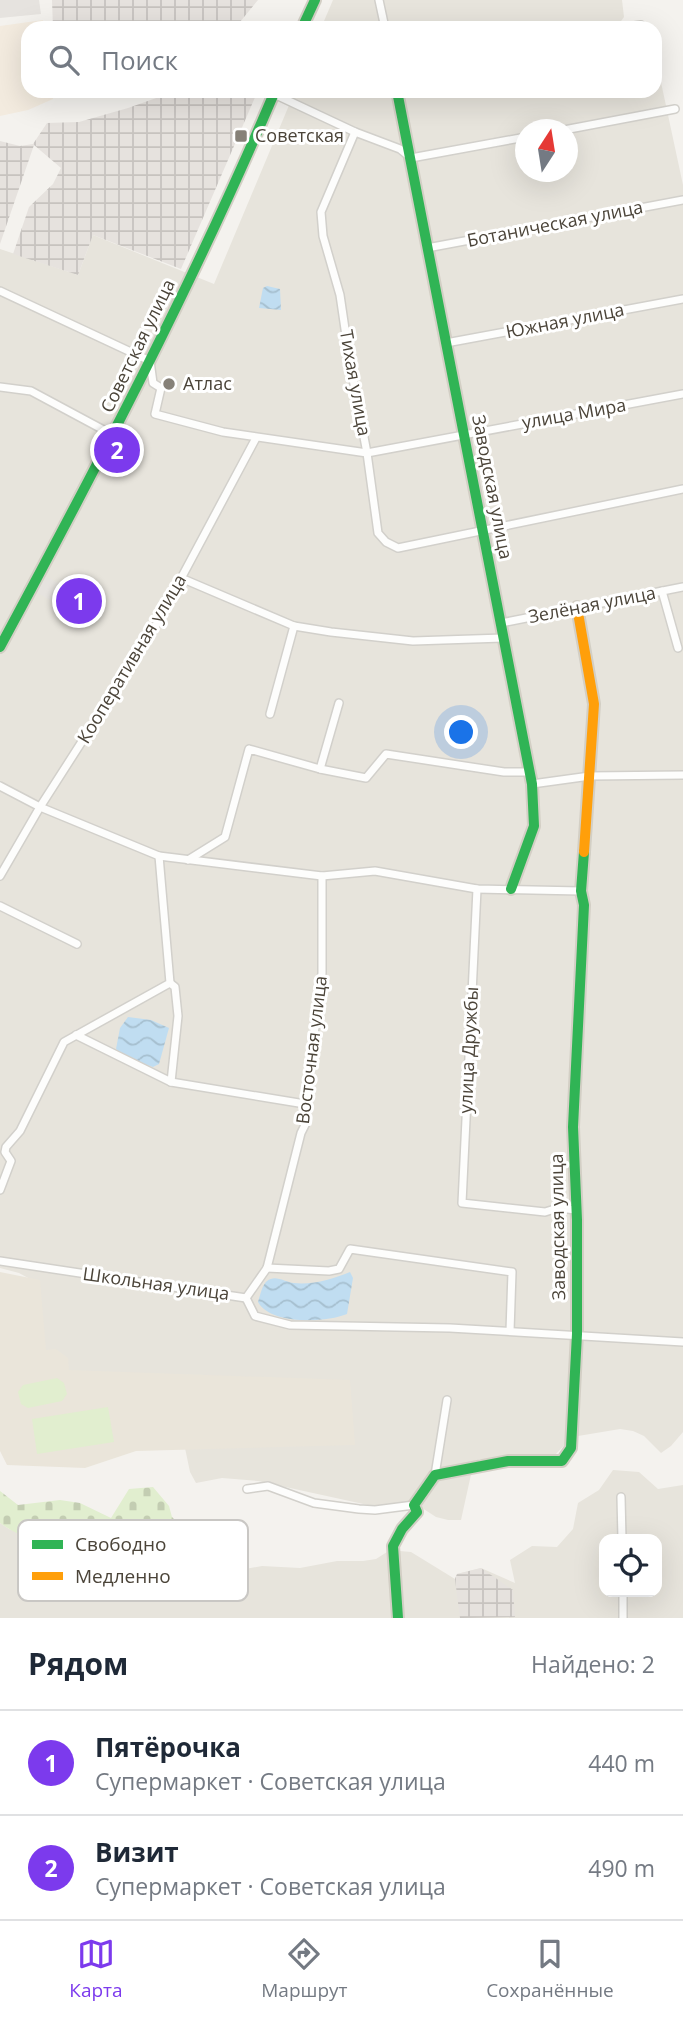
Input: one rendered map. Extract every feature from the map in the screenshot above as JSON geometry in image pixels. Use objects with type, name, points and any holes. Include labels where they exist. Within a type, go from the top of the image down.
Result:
[{"type":"street","points":[[305,21],[315,0]]},
{"type":"street","points":[[379,0],[384,21]]},
{"type":"street","name":"Советская улица","points":[[0,647],[114,435],[192,278],[272,98]]},
{"type":"street","points":[[284,98],[355,132],[400,149],[411,158],[515,138]]},
{"type":"street","name":"Заводская улица","points":[[398,98],[532,784],[534,826],[512,888]]},
{"type":"street","points":[[578,127],[675,109]]},
{"type":"street","name":"Тихая улица","points":[[355,132],[321,212],[323,236],[340,295],[378,533],[386,542],[398,548],[683,489]]},
{"type":"street","name":"Ботаническая улица","points":[[427,248],[683,200]]},
{"type":"street","points":[[0,291],[150,361],[153,383],[161,388],[155,414],[223,432],[367,453],[464,434]]},
{"type":"street","name":"Южная улица","points":[[446,343],[683,299]]},
{"type":"street","points":[[0,387],[31,391],[114,435]]},
{"type":"street","name":"улица Мира","points":[[464,434],[683,394]]},
{"type":"street","name":"Кооперативная улица","points":[[0,876],[40,807],[130,670],[256,438]]},
{"type":"street","points":[[181,578],[294,626],[412,641],[503,638]]},
{"type":"street","name":"Зелёная улица","points":[[501,623],[683,587]]},
{"type":"street","points":[[662,591],[681,650]]},
{"type":"street","name":"Заводская улица","points":[[435,1475],[508,1461],[562,1461],[571,1448],[577,1334],[573,1127],[584,905],[580,891],[594,704],[577,607]]},
{"type":"street","points":[[270,714],[294,626]]},
{"type":"street","points":[[320,769],[339,703]]},
{"type":"street","points":[[187,860],[225,837],[249,749],[320,769],[366,778],[386,754],[504,772],[529,772]]},
{"type":"street","points":[[532,784],[590,776],[683,775]]},
{"type":"street","points":[[0,786],[40,807],[159,856],[322,876],[375,871],[477,889],[580,891]]},
{"type":"street","points":[[159,856],[170,983],[175,987],[178,1016],[171,1082]]},
{"type":"street","name":"Восточная улица","points":[[246,1298],[267,1268],[301,1133],[307,1121],[304,1104],[322,972],[322,876]]},
{"type":"street","name":"улица Дружбы","points":[[477,889],[462,1203],[545,1212],[558,1208],[576,1210]]},
{"type":"street","points":[[0,906],[77,944]]},
{"type":"street","points":[[0,1190],[11,1161],[3,1148],[20,1131],[64,1042],[170,983]]},
{"type":"street","points":[[76,1035],[171,1082],[304,1104]]},
{"type":"street","points":[[267,1268],[329,1271],[339,1269],[350,1249],[512,1272],[510,1331]]},
{"type":"street","name":"Школьная улица","points":[[0,1261],[246,1298],[255,1316],[290,1325],[510,1331],[683,1342]]},
{"type":"street","points":[[247,1489],[268,1486],[314,1503],[359,1509],[375,1510],[414,1505],[435,1475],[447,1400]]},
{"type":"street","points":[[621,1497],[622,1534]]},
{"type":"street","points":[[398,1618],[393,1546],[402,1529],[418,1512],[414,1505]]},
{"type":"street","points":[[622,1597],[623,1618]]},
{"type":"shaded area","points":[[0,0],[39,0],[41,14],[0,18]]},
{"type":"shaded area","points":[[52,0],[258,0],[241,21],[53,21]]},
{"type":"shaded area","points":[[333,0],[622,0],[624,17],[621,21],[324,21]]},
{"type":"shaded area","points":[[21,23],[21,98],[53,99],[28,110],[0,116],[0,26]]},
{"type":"shaded area","points":[[662,87],[683,185],[683,1432],[661,1453],[644,1436],[620,1429],[572,1437],[555,1455],[544,1460],[519,1464],[479,1459],[472,1470],[461,1520],[436,1517],[416,1504],[377,1507],[258,1481],[222,1478],[196,1483],[190,1472],[185,1448],[76,1402],[43,1352],[30,1279],[0,1268],[0,249],[78,275],[93,235],[214,284],[292,98],[662,98]]},
{"type":"shaded area","points":[[156,98],[255,98],[181,269],[93,235],[78,275],[13,254],[29,207],[53,184],[61,168],[34,145],[0,244],[0,141],[20,146],[33,144],[47,123],[79,122]]},
{"type":"shaded area","points":[[45,576],[60,584],[51,601],[36,592]]},
{"type":"shaded area","points":[[0,1272],[40,1280],[46,1350],[56,1349],[68,1358],[69,1370],[350,1380],[355,1445],[136,1451],[85,1468],[7,1465],[0,1451]]},
{"type":"shaded area","points":[[613,1470],[639,1472],[658,1489],[683,1485],[683,1618],[0,1618],[0,1523],[18,1533],[18,1601],[248,1601],[248,1569],[262,1566],[300,1568],[337,1561],[363,1561],[376,1559],[387,1552],[400,1551],[411,1552],[455,1579],[457,1574],[481,1568],[515,1583],[510,1560],[532,1546],[557,1547],[573,1529],[578,1503],[599,1490]]},
{"type":"shaded area","points":[[481,1568],[513,1590],[515,1617],[460,1618],[455,1579],[457,1574]]},
{"type":"green space","points":[[57,1378],[64,1383],[67,1394],[62,1401],[28,1408],[21,1404],[18,1392],[23,1385]]},
{"type":"green space","points":[[108,1407],[114,1442],[37,1454],[32,1419]]},
{"type":"green space","points":[[153,1487],[169,1506],[175,1520],[18,1520],[18,1533],[0,1523],[0,1491],[18,1505],[60,1500],[80,1503],[111,1518],[129,1489]]},
{"type":"water","points":[[267,286],[280,289],[281,310],[259,308],[263,288]]},
{"type":"water","points":[[128,1017],[151,1020],[169,1028],[159,1064],[153,1067],[127,1058],[116,1049],[120,1028]]},
{"type":"water","points":[[350,1272],[353,1278],[347,1314],[326,1319],[299,1320],[274,1315],[258,1302],[264,1285],[270,1279],[308,1283]]},
{"type":"traffic: fast","points":[[305,21],[315,0]]},
{"type":"traffic: fast","points":[[0,647],[144,372],[212,233],[272,98]]},
{"type":"traffic: fast","points":[[398,98],[532,784],[534,826],[511,889]]},
{"type":"traffic: fast","points":[[398,1618],[393,1546],[402,1529],[417,1512],[414,1505],[435,1475],[508,1461],[562,1461],[571,1448],[577,1334],[577,1220],[573,1127],[584,905],[581,891],[584,852]]},
{"type":"traffic: slow","points":[[577,607],[594,704],[584,852]]},
{"type":"place","name":"Советская","points":[[241,136]]},
{"type":"place","name":"Атлас","points":[[169,384]]},
{"type":"place","name":"Визит","points":[[117,450]]},
{"type":"place","name":"Пятёрочка","points":[[79,601]]}]
